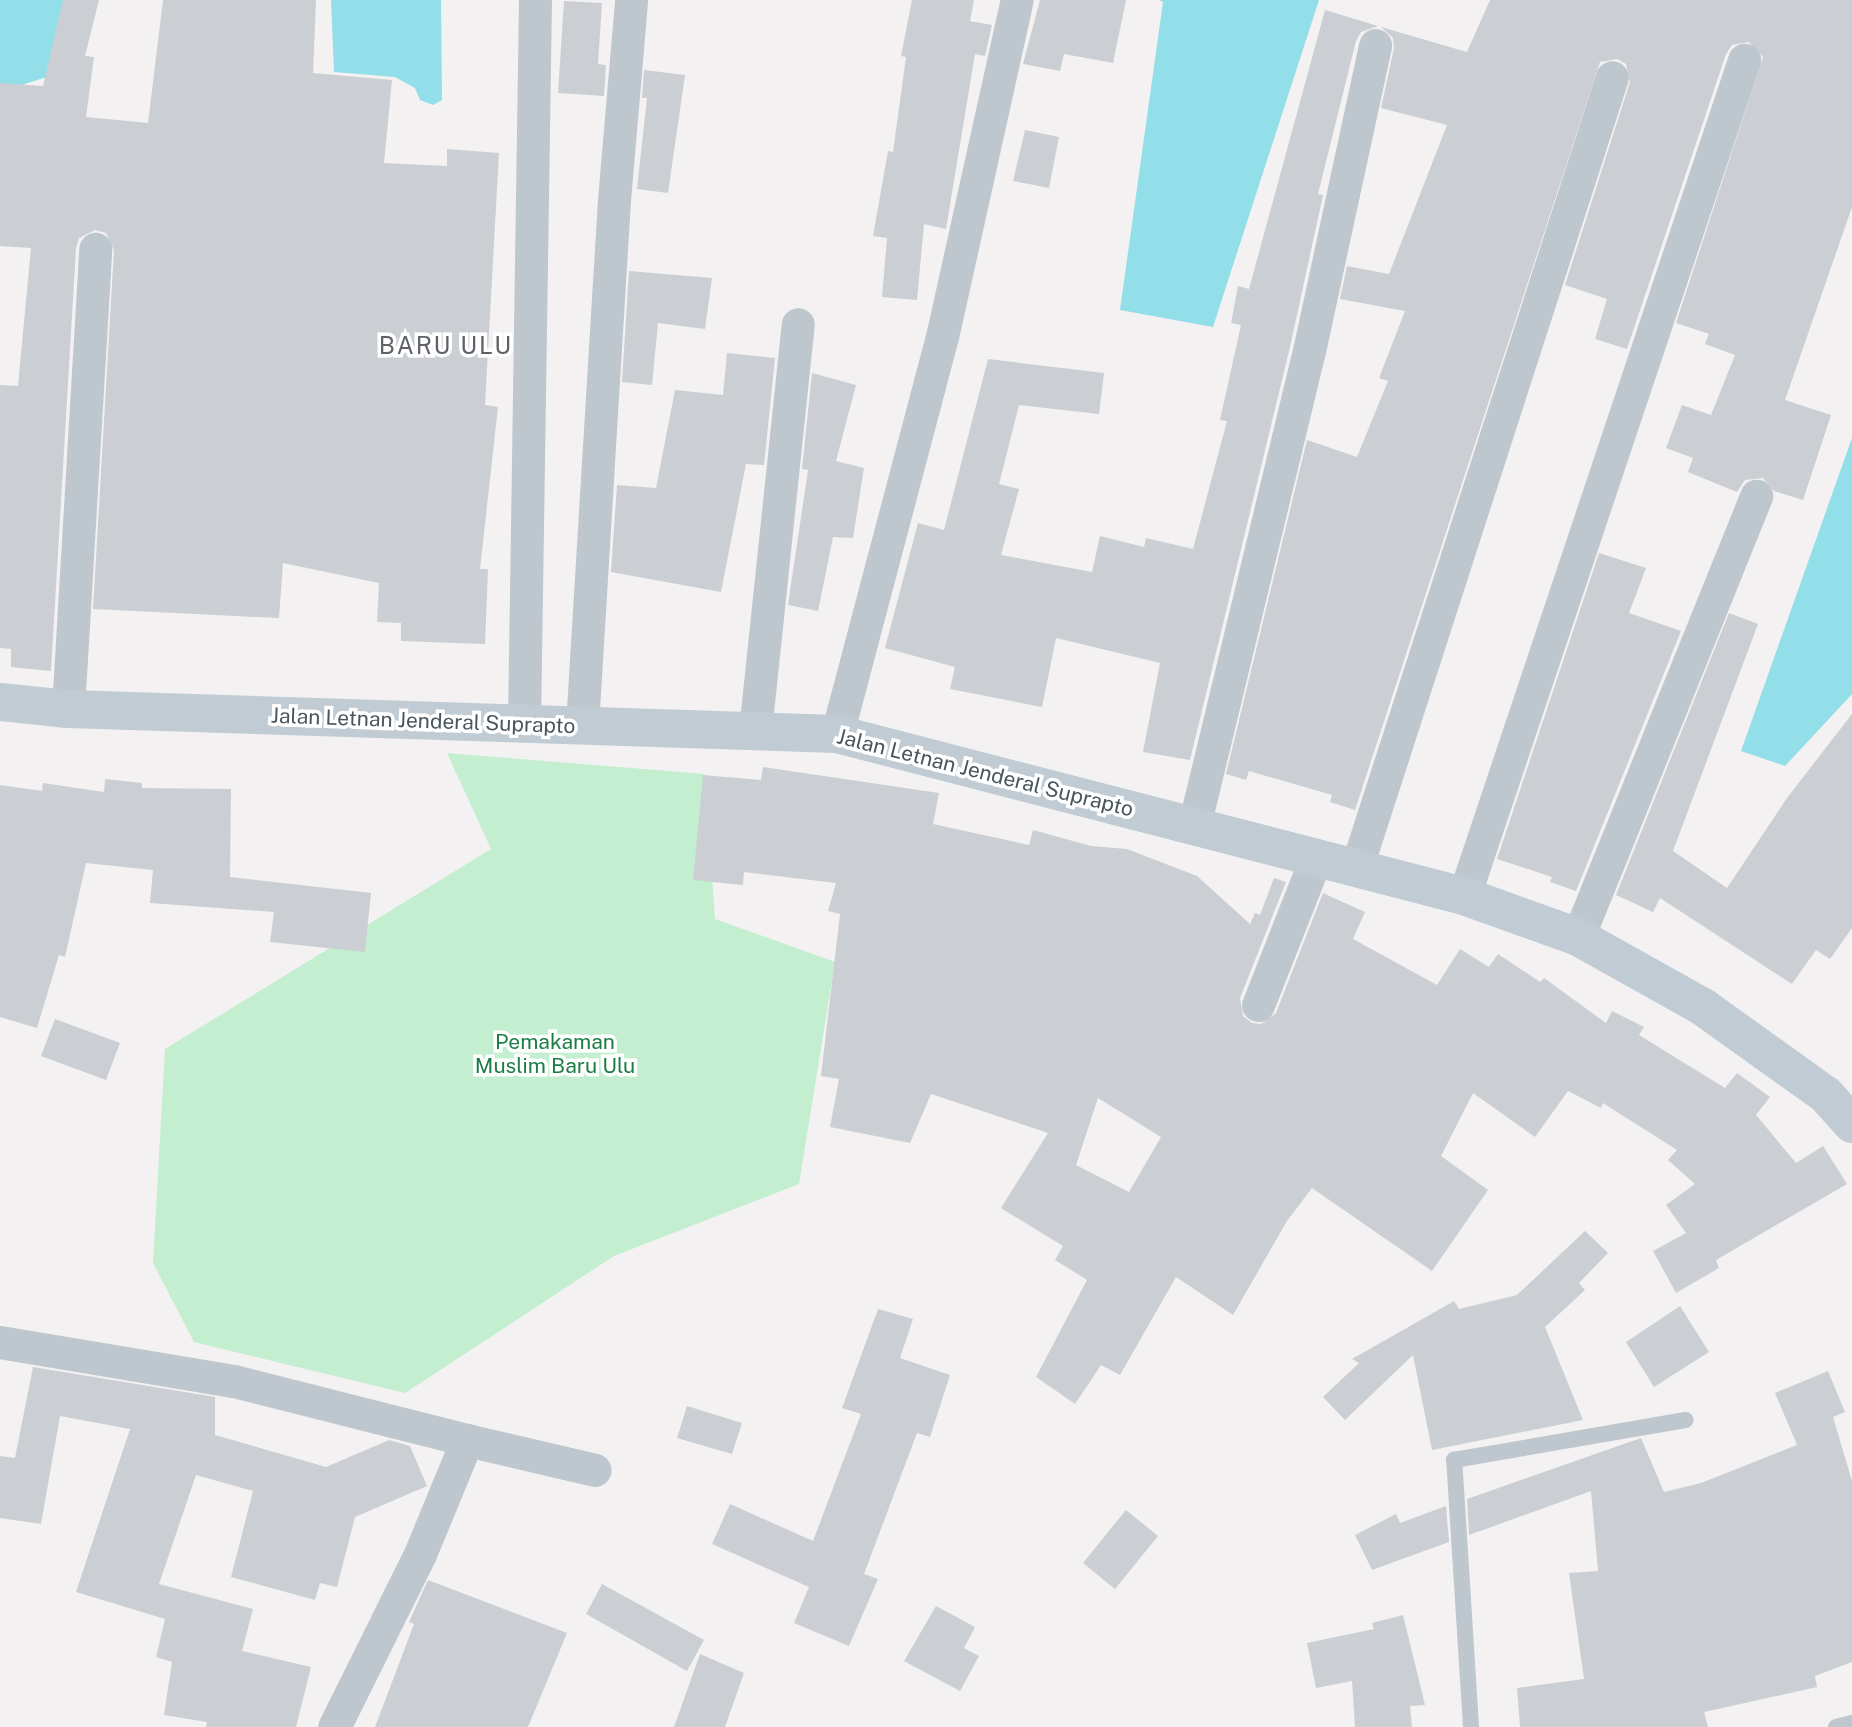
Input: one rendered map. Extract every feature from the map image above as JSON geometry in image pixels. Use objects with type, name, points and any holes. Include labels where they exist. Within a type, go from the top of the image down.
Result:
[{"type":"main road","name":"Jalan Letnan Jenderal Suprapto","points":[[0,702],[68,709],[837,733],[1464,896],[1578,937],[1703,1007],[1826,1095],[1852,1124]]},
{"type":"street","points":[[524,724],[535,0]]},
{"type":"street","points":[[582,726],[614,200],[631,0]]},
{"type":"street","points":[[837,733],[942,337],[1017,0]]},
{"type":"street","points":[[1194,826],[1309,351],[1376,45]]},
{"type":"street","points":[[1464,896],[1744,60]]},
{"type":"street","points":[[1356,869],[1612,77]]},
{"type":"street","points":[[68,709],[95,249]]},
{"type":"street","points":[[755,731],[798,324]]},
{"type":"street","points":[[1578,937],[1756,496]]},
{"type":"street","points":[[1258,1005],[1316,858]]},
{"type":"street","points":[[0,1342],[234,1381],[595,1470]]},
{"type":"street","points":[[334,1727],[420,1554],[467,1440]]},
{"type":"lane","points":[[1471,1727],[1454,1460],[1686,1420]]},
{"type":"lane","points":[[1836,1727],[1852,1723]]},
{"type":"green space","name":"Pemakaman Muslim Baru Ulu","points":[[447,753],[705,774],[715,919],[835,962],[799,1184],[614,1256],[405,1393],[194,1342],[153,1263],[165,1049],[491,849]]},
{"type":"water","points":[[0,0],[73,0],[56,74],[0,92]]},
{"type":"water","points":[[331,0],[441,0],[442,100],[433,105],[420,100],[415,88],[395,77],[334,72]]},
{"type":"water","points":[[1159,0],[1319,0],[1213,327],[1120,310],[1163,2]]},
{"type":"water","points":[[1852,438],[1852,694],[1785,766],[1741,751]]},
{"type":"building","points":[[63,0],[99,0],[85,56],[94,57],[86,117],[148,123],[163,0],[316,0],[313,73],[392,80],[384,163],[447,166],[447,149],[499,153],[485,405],[498,407],[480,569],[488,569],[485,644],[401,641],[401,623],[377,622],[379,583],[283,563],[279,618],[93,609],[114,250],[106,233],[95,230],[79,238],[76,248],[51,671],[11,667],[11,649],[0,648],[0,385],[18,386],[31,248],[0,246],[0,83],[43,86]]},
{"type":"building","points":[[912,0],[974,0],[970,21],[992,25],[985,56],[975,54],[946,229],[924,224],[917,300],[882,297],[887,238],[873,236],[888,151],[893,152],[906,57],[901,56]]},
{"type":"building","points":[[1040,0],[1126,0],[1113,63],[1064,54],[1060,71],[1023,64]]},
{"type":"building","points":[[1490,0],[1852,0],[1852,207],[1785,400],[1831,415],[1803,500],[1774,491],[1763,478],[1745,480],[1737,492],[1688,472],[1693,458],[1666,448],[1682,405],[1711,415],[1735,355],[1705,344],[1709,334],[1676,323],[1763,57],[1749,42],[1732,45],[1726,54],[1627,349],[1595,339],[1607,299],[1565,285],[1630,82],[1626,64],[1617,59],[1600,62],[1355,810],[1330,802],[1332,795],[1249,771],[1246,780],[1226,774],[1307,440],[1357,457],[1388,381],[1379,378],[1405,311],[1340,299],[1347,266],[1389,274],[1447,125],[1381,108],[1394,48],[1393,38],[1381,27],[1467,52]]},
{"type":"building","points":[[564,1],[602,3],[598,64],[606,65],[604,96],[558,93]]},
{"type":"building","points":[[1325,10],[1378,26],[1361,32],[1356,41],[1318,194],[1323,195],[1290,347],[1190,760],[1143,752],[1160,663],[1056,638],[1042,707],[950,689],[955,667],[885,648],[918,523],[944,530],[988,359],[1104,373],[1099,414],[1019,405],[999,484],[1019,489],[1001,555],[1092,572],[1100,536],[1144,547],[1146,538],[1193,549],[1227,421],[1220,420],[1241,325],[1231,323],[1238,286],[1249,289]]},
{"type":"building","points":[[644,70],[685,75],[668,193],[637,189],[647,98],[642,98]]},
{"type":"building","points":[[1025,130],[1059,137],[1049,188],[1013,181]]},
{"type":"building","points":[[629,271],[712,278],[705,329],[658,323],[652,385],[622,382]]},
{"type":"building","points":[[727,353],[775,358],[764,465],[746,464],[721,592],[611,572],[617,485],[656,488],[675,390],[723,395]]},
{"type":"building","points":[[812,373],[856,385],[836,461],[864,468],[853,538],[833,537],[818,611],[788,605],[808,470],[802,469]]},
{"type":"building","points":[[1599,553],[1646,568],[1629,613],[1681,631],[1576,891],[1550,882],[1552,877],[1497,859]]},
{"type":"building","points":[[1729,613],[1758,624],[1673,851],[1727,888],[1787,798],[1852,714],[1852,928],[1830,959],[1816,950],[1792,984],[1660,898],[1653,912],[1616,895]]},
{"type":"building","points":[[763,767],[939,793],[933,824],[1029,845],[1033,830],[1091,846],[1127,849],[1197,876],[1250,924],[1255,913],[1260,915],[1274,878],[1286,882],[1240,998],[1243,1016],[1252,1023],[1261,1024],[1276,1013],[1323,893],[1365,912],[1353,939],[1437,985],[1460,949],[1489,967],[1498,954],[1540,982],[1544,978],[1606,1023],[1612,1011],[1644,1027],[1639,1035],[1725,1088],[1737,1073],[1770,1097],[1756,1115],[1796,1163],[1823,1146],[1847,1184],[1716,1260],[1719,1268],[1676,1293],[1653,1251],[1686,1233],[1666,1205],[1695,1184],[1668,1160],[1677,1150],[1603,1103],[1601,1108],[1568,1091],[1535,1137],[1473,1093],[1441,1156],[1488,1190],[1432,1271],[1312,1188],[1287,1221],[1233,1315],[1176,1277],[1120,1375],[1101,1365],[1075,1404],[1036,1377],[1087,1280],[1055,1260],[1063,1246],[1001,1208],[1048,1133],[931,1094],[910,1143],[830,1127],[839,1079],[821,1076],[840,914],[828,911],[836,883],[744,872],[743,885],[693,880],[703,775],[761,780]],"holes":[[[1098,1098],[1161,1137],[1129,1192],[1076,1165]]]},
{"type":"building","points":[[105,779],[142,783],[142,788],[231,789],[230,877],[371,893],[365,952],[270,942],[274,912],[150,903],[153,870],[86,863],[65,957],[59,955],[37,1028],[0,1017],[0,785],[42,791],[43,783],[104,792]]},
{"type":"building","points":[[55,1019],[120,1043],[106,1080],[41,1056]]},
{"type":"building","points":[[1585,1231],[1608,1253],[1579,1283],[1585,1290],[1545,1327],[1583,1420],[1432,1450],[1413,1355],[1345,1420],[1323,1397],[1359,1363],[1352,1359],[1454,1301],[1459,1309],[1517,1295]]},
{"type":"building","points":[[1680,1306],[1709,1352],[1654,1387],[1626,1342]]},
{"type":"building","points":[[878,1309],[913,1319],[900,1358],[950,1375],[930,1437],[917,1433],[864,1574],[878,1579],[849,1646],[794,1623],[809,1587],[712,1544],[730,1504],[813,1541],[861,1414],[842,1408]]},
{"type":"building","points":[[33,1367],[215,1397],[215,1435],[326,1467],[389,1440],[410,1446],[427,1486],[355,1517],[337,1587],[320,1583],[315,1600],[231,1577],[253,1491],[196,1475],[159,1584],[253,1609],[242,1651],[311,1667],[296,1727],[206,1727],[207,1722],[164,1715],[172,1662],[156,1657],[165,1619],[76,1592],[130,1429],[60,1416],[41,1524],[0,1518],[0,1456],[15,1458]]},
{"type":"building","points":[[1828,1371],[1845,1412],[1833,1417],[1852,1481],[1852,1662],[1815,1676],[1817,1687],[1704,1712],[1708,1727],[1520,1727],[1517,1688],[1584,1679],[1569,1573],[1598,1571],[1591,1491],[1469,1535],[1467,1499],[1641,1438],[1664,1492],[1701,1483],[1797,1445],[1775,1393]]},
{"type":"building","points":[[687,1406],[742,1423],[732,1454],[677,1438]]},
{"type":"building","points":[[1446,1506],[1449,1542],[1372,1570],[1355,1535],[1396,1514],[1400,1523]]},
{"type":"building","points":[[1126,1510],[1158,1536],[1115,1589],[1083,1563]]},
{"type":"building","points":[[428,1580],[567,1633],[528,1727],[375,1727],[414,1624],[409,1622]]},
{"type":"building","points":[[602,1584],[704,1640],[687,1671],[586,1614]]},
{"type":"building","points":[[936,1606],[975,1627],[964,1648],[979,1656],[960,1691],[904,1661]]},
{"type":"building","points":[[1403,1615],[1425,1705],[1410,1706],[1412,1727],[1355,1727],[1352,1681],[1316,1688],[1307,1643],[1374,1629],[1372,1623]]},
{"type":"building","points":[[700,1654],[744,1673],[725,1727],[674,1727]]},
{"type":"district","name":"BARU ULU","points":[[446,346]]}]
